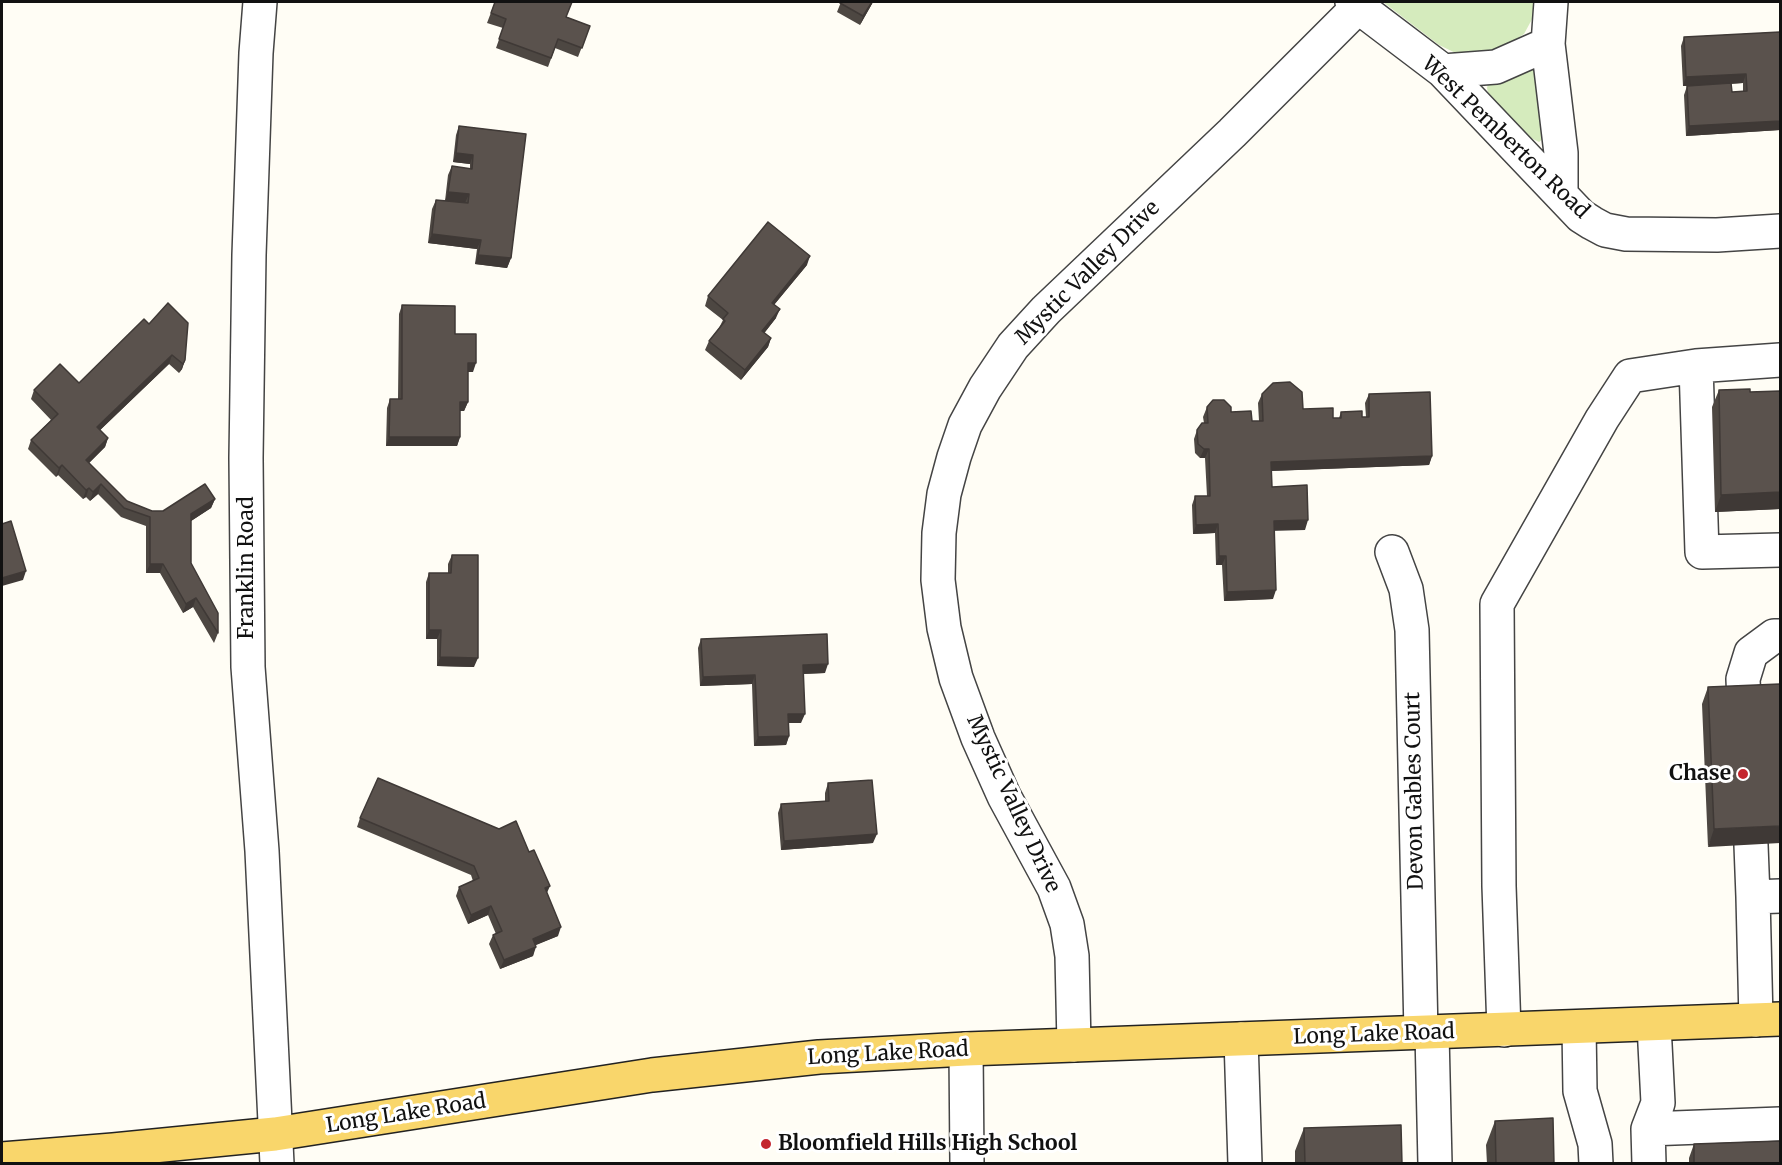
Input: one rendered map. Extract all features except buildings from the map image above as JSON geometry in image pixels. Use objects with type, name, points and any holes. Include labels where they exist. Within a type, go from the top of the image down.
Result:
[{"type":"main road","name":"Long Lake Road","points":[[2,1159],[181,1144],[276,1149],[652,1075],[819,1057],[966,1049],[1768,1020]]},
{"type":"street","name":"Franklin Road","points":[[260,2],[255,53],[249,267],[246,458],[248,667],[262,851],[276,1149]]},
{"type":"street","points":[[1551,2],[1548,44],[1561,153],[1561,195]]},
{"type":"street","name":"West Pemberton Road","points":[[1355,4],[1443,71],[1581,216],[1605,230],[1626,234],[1717,235],[1780,231]]},
{"type":"street","name":"Mystic Valley Drive","points":[[1074,1045],[1072,956],[1067,924],[1054,888],[1005,796],[978,738],[956,678],[944,628],[938,580],[939,533],[944,494],[965,425],[985,388],[1014,346],[1046,310],[1225,140],[1355,4]]},
{"type":"street","points":[[1443,71],[1496,67],[1548,44]]},
{"type":"street","points":[[1504,1030],[1499,886],[1497,604],[1602,420],[1630,376],[1696,366],[1780,360]]},
{"type":"street","points":[[1696,366],[1702,552],[1780,550]]},
{"type":"street","name":"Devon Gables Court","points":[[1392,552],[1406,589],[1412,630],[1426,1033],[1435,1164]]},
{"type":"street","points":[[1744,702],[1743,679],[1750,653],[1774,636],[1780,636]]},
{"type":"street","points":[[1750,845],[1767,896],[1768,1020]]},
{"type":"street","points":[[1649,1164],[1648,1129],[1658,1103],[1654,1025]]},
{"type":"street","points":[[1579,1027],[1580,1091],[1595,1144],[1596,1164]]},
{"type":"street","points":[[1241,1039],[1245,1164]]},
{"type":"street","points":[[966,1049],[967,1164]]},
{"type":"street","points":[[1648,1129],[1780,1124]]},
{"type":"green space","points":[[1383,2],[1538,2],[1537,10],[1524,34],[1489,54],[1464,57],[1439,45]]},
{"type":"green space","points":[[1532,63],[1539,69],[1548,135],[1539,142],[1525,135],[1489,98],[1487,88],[1489,79]]},
{"type":"place","name":"Chase","points":[[1743,774]]},
{"type":"place","name":"Bloomfield Hills High School","points":[[766,1144]]}]
